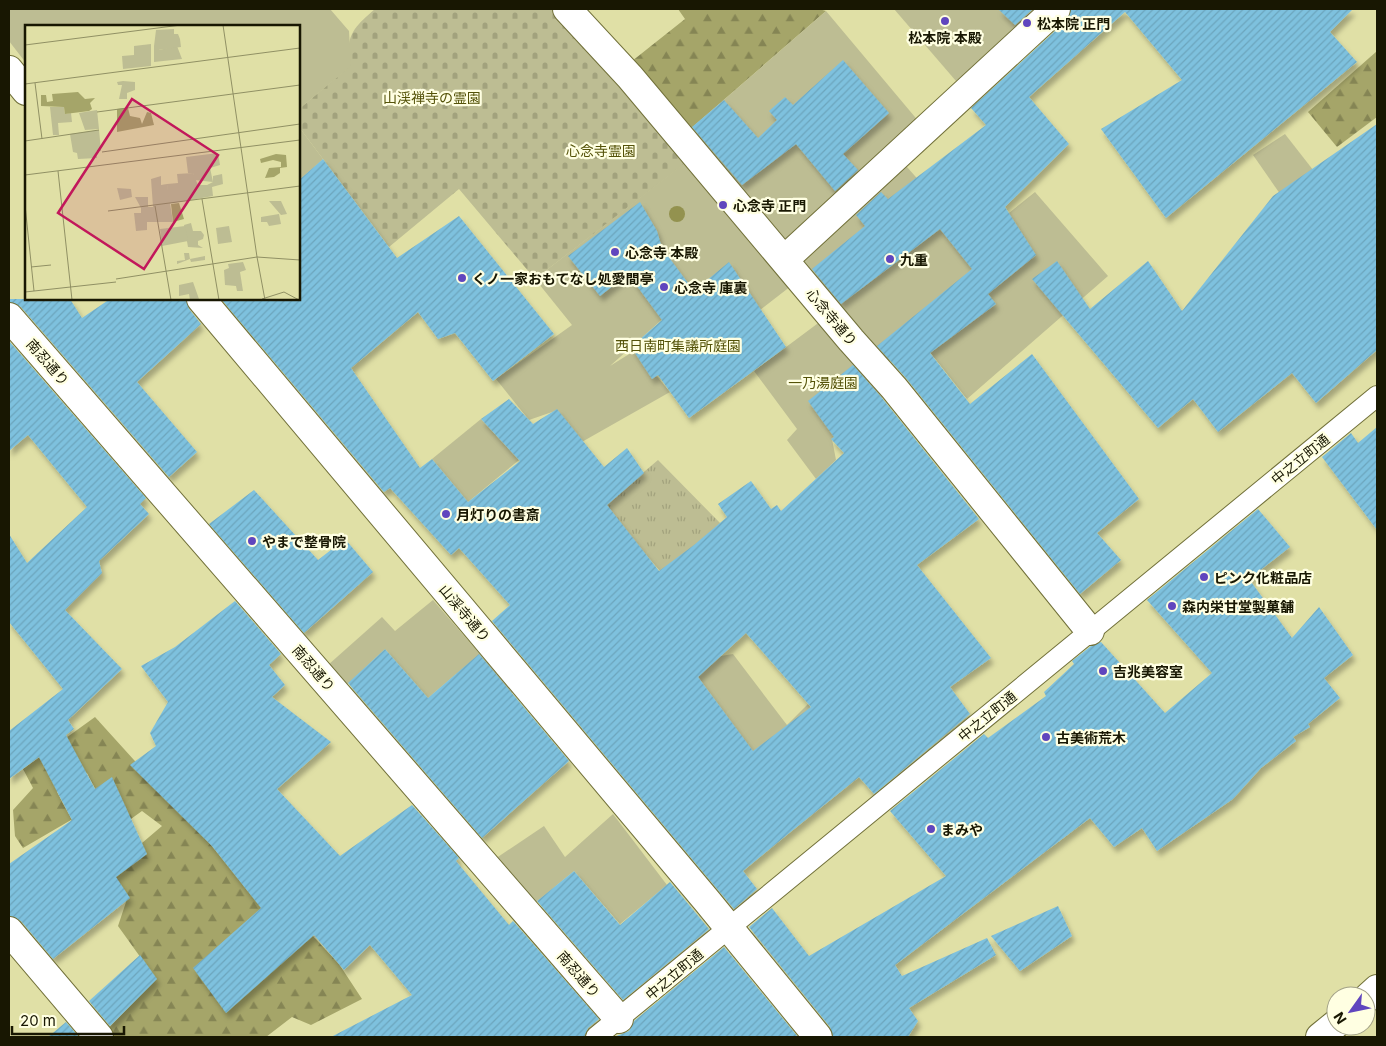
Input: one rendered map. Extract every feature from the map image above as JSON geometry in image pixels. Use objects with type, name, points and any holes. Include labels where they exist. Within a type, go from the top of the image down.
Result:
[{"type":"street","name":"心念寺通り","points":[[568,9],[630,77],[850,340],[894,388],[1090,631]]},
{"type":"street","points":[[784,259],[1056,9]]},
{"type":"street","points":[[9,70],[25,90]]},
{"type":"street","name":"山渓寺通り","points":[[202,300],[729,928],[818,1037]]},
{"type":"street","name":"南忍通り","points":[[9,316],[619,1019]]},
{"type":"street","points":[[9,931],[99,1037]]},
{"type":"lane","name":"中之立町通","points":[[596,1037],[1377,396]]},
{"type":"green space","points":[[9,9],[330,9],[349,31],[351,66],[300,108],[300,25],[25,25],[25,62],[9,41]]},
{"type":"green space","name":"山渓禅寺の霊園","points":[[375,9],[556,9],[696,155],[535,279],[459,189],[389,247],[300,128],[300,108],[350,66],[350,40],[352,33]]},
{"type":"green space","points":[[678,9],[819,9],[826,11],[681,137],[622,69],[685,19]]},
{"type":"green space","points":[[894,9],[1055,9],[962,88]]},
{"type":"green space","name":"西日南町集議所庭園","points":[[826,11],[925,129],[783,257],[800,279],[760,310],[672,390],[637,353],[670,392],[580,443],[555,411],[529,420],[496,379],[572,325],[535,279],[695,155],[681,137]],"holes":[[[667,315],[634,351],[610,366]]]},
{"type":"green space","points":[[1377,51],[1377,117],[1337,147],[1308,112]]},
{"type":"green space","points":[[300,128],[323,159],[300,179]]},
{"type":"green space","points":[[1285,134],[1356,225],[1324,257],[1253,155]]},
{"type":"green space","name":"一乃湯庭園","points":[[900,159],[973,242],[1035,192],[1108,276],[967,399],[921,341],[877,368],[894,388],[832,439],[836,460],[816,479],[787,440],[797,429],[754,371],[829,315],[790,254]]},
{"type":"green space","points":[[481,419],[519,460],[468,502],[432,459]]},
{"type":"green space","points":[[658,460],[722,525],[662,573],[646,555],[598,511]]},
{"type":"green space","points":[[433,600],[513,692],[488,710],[456,674],[428,698],[385,649],[337,694],[319,673],[382,617],[395,631]]},
{"type":"green space","points":[[733,654],[787,725],[808,704],[814,713],[770,766],[645,674],[745,741],[698,677],[715,657]]},
{"type":"green space","points":[[95,717],[212,846],[252,896],[281,902],[339,964],[362,999],[311,1025],[292,1017],[266,1037],[100,1037],[156,979],[118,926],[128,896],[115,878],[142,843],[162,826],[142,811],[92,847],[71,820],[23,848],[15,836],[13,810],[33,788],[23,769]],"holes":[[[87,773],[101,800],[72,820],[57,792]]]},
{"type":"green space","points":[[613,814],[667,885],[620,924],[574,871],[525,911],[486,865],[544,826],[565,857]]},
{"type":"building","points":[[998,9],[1033,9],[1015,25]]},
{"type":"building","points":[[1071,9],[1353,9],[1330,32],[1357,62],[1166,218],[1101,129],[1182,80],[1125,12],[1029,97],[1069,144],[1005,207],[1036,255],[988,294],[996,304],[930,353],[970,404],[1032,354],[1139,499],[1097,533],[1121,560],[1080,594],[906,378],[877,346],[972,269],[940,229],[841,304],[812,269],[865,226],[856,215],[881,192],[888,199],[986,125],[971,108],[1067,20]]},
{"type":"building","points":[[843,60],[889,113],[843,154],[858,170],[835,191],[796,144],[742,185],[692,127],[724,100],[758,138],[777,120],[769,111],[785,97],[793,105]]},
{"type":"building","points":[[1377,124],[1377,350],[1316,403],[1292,373],[1218,432],[1193,399],[1158,428],[1032,279],[1057,261],[1090,309],[1148,261],[1182,311],[1273,196]]},
{"type":"building","points":[[323,159],[397,258],[459,216],[554,334],[493,381],[455,333],[438,339],[418,312],[351,368],[420,468],[432,459],[468,502],[520,461],[481,419],[509,399],[533,424],[557,409],[604,467],[627,448],[644,473],[607,505],[659,571],[727,517],[718,504],[751,481],[771,509],[777,505],[781,511],[844,453],[831,439],[834,437],[808,401],[853,365],[882,398],[979,519],[917,565],[991,658],[950,687],[970,714],[874,794],[859,777],[743,871],[757,889],[734,909],[492,621],[510,605],[459,548],[451,555],[390,488],[384,492],[222,300],[300,300],[300,179]],"holes":[[[746,633],[811,707],[753,751],[698,677]]]},
{"type":"building","points":[[640,202],[657,231],[662,248],[694,291],[729,262],[786,347],[689,418],[658,375],[652,379],[631,347],[662,320],[628,274],[600,296],[568,256]]},
{"type":"building","points":[[9,299],[71,300],[82,318],[109,300],[186,300],[189,309],[201,324],[137,382],[197,452],[169,477],[21,307],[9,302]]},
{"type":"building","points":[[9,341],[146,498],[140,504],[149,514],[99,561],[102,573],[65,610],[122,669],[68,720],[74,729],[66,735],[95,789],[112,777],[147,854],[116,877],[130,898],[53,959],[21,921],[9,916],[9,864],[72,820],[39,757],[9,779],[9,731],[63,689],[9,622],[9,534],[27,563],[87,507],[28,435],[9,451]]},
{"type":"building","points":[[1377,427],[1377,530],[1322,457],[1351,433],[1358,443]]},
{"type":"building","points":[[254,490],[318,560],[345,539],[373,572],[304,633],[209,524]]},
{"type":"building","points":[[1258,509],[1290,547],[1249,579],[1292,638],[1319,607],[1353,655],[1324,678],[1340,698],[1308,724],[1310,727],[1293,737],[1296,741],[1261,768],[1233,799],[1157,851],[1142,828],[1114,847],[1090,818],[895,965],[902,976],[987,938],[996,955],[909,1008],[918,1021],[908,1037],[833,1037],[830,1027],[749,927],[772,908],[809,956],[946,876],[890,811],[984,734],[988,738],[1046,696],[1044,692],[1074,664],[1072,661],[1091,646],[1101,642],[1165,713],[1212,673],[1147,600]]},
{"type":"building","points":[[235,601],[281,654],[269,665],[285,685],[272,697],[331,742],[277,789],[340,856],[412,805],[459,858],[456,861],[509,925],[513,921],[599,1019],[588,1028],[584,1037],[331,1037],[412,995],[370,945],[344,970],[314,935],[226,1013],[193,968],[261,908],[212,846],[130,765],[156,746],[150,733],[168,702],[141,666],[175,647]]},
{"type":"building","points":[[385,649],[428,698],[479,654],[569,761],[482,838],[348,683]]},
{"type":"building","points":[[574,871],[620,925],[670,882],[709,929],[623,1000],[537,901]]},
{"type":"building","points":[[1058,906],[1072,936],[1020,971],[991,936]]},
{"type":"building","points":[[724,947],[798,1037],[614,1037],[629,1031],[634,1021]]},
{"type":"building","points":[[140,955],[157,979],[110,1026],[89,1001]]},
{"type":"building","points":[[66,1022],[79,1037],[48,1037]]},
{"type":"place","name":"松本院 本殿","points":[[945,21]]},
{"type":"place","name":"松本院 正門","points":[[1027,23]]},
{"type":"place","name":"心念寺 正門","points":[[723,205]]},
{"type":"place","name":"心念寺 本殿","points":[[615,252]]},
{"type":"place","name":"九重","points":[[890,259]]},
{"type":"place","name":"くノ一家おもてなし処愛間亭","points":[[462,278]]},
{"type":"place","name":"心念寺 庫裏","points":[[664,287]]},
{"type":"place","name":"月灯りの書斎","points":[[446,514]]},
{"type":"place","name":"やまで整骨院","points":[[252,541]]},
{"type":"place","name":"ピンク化粧品店","points":[[1204,577]]},
{"type":"place","name":"森内栄甘堂製菓舗","points":[[1172,606]]},
{"type":"place","name":"吉兆美容室","points":[[1103,671]]},
{"type":"place","name":"古美術荒木","points":[[1046,737]]},
{"type":"place","name":"まみや","points":[[931,829]]},
{"type":"park label","name":"心念寺霊園","points":[[601,150]]}]
